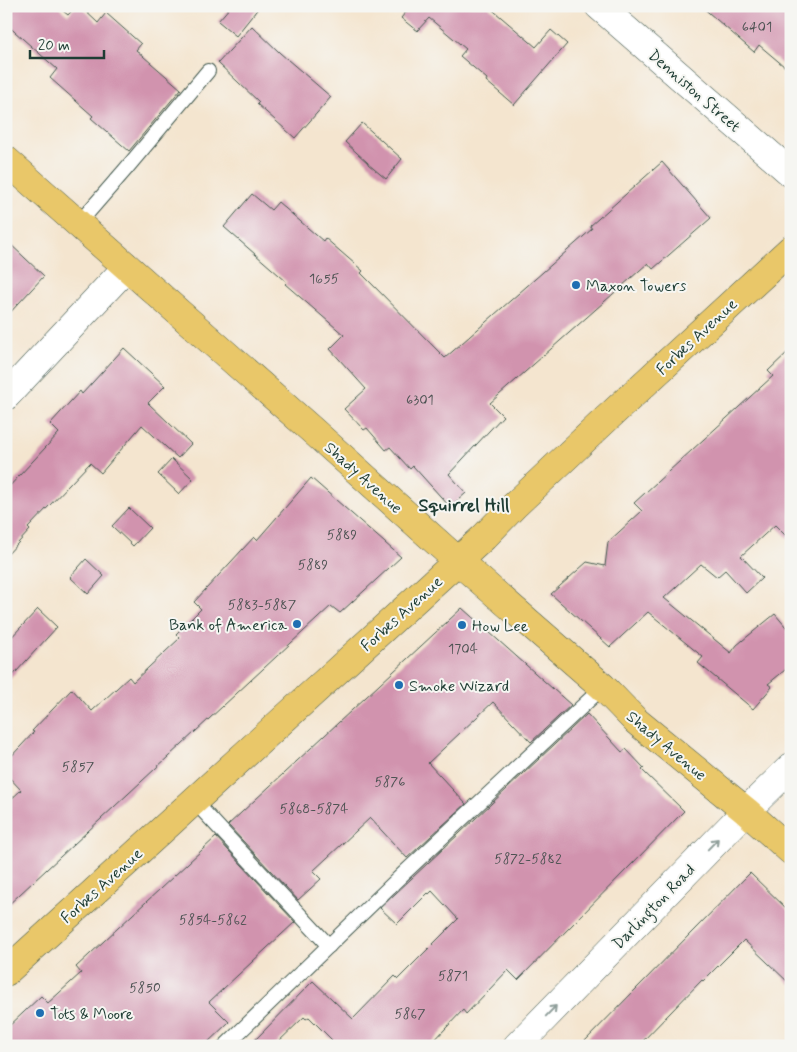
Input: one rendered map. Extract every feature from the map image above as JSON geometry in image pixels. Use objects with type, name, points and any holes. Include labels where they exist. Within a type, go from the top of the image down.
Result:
[{"type":"main road","name":"Shady Avenue","points":[[6,160],[458,561],[603,686],[636,721],[746,811],[791,851]]},
{"type":"main road","name":"Forbes Avenue","points":[[6,972],[458,561],[603,422],[791,249]]},
{"type":"street","name":"Denniston Street","points":[[599,6],[791,174]]},
{"type":"street","points":[[6,396],[127,267]]},
{"type":"street","name":"Darlington Road","points":[[517,1046],[791,767]]},
{"type":"lane","points":[[78,224],[208,71]]},
{"type":"lane","points":[[225,1046],[603,686]]},
{"type":"lane","points":[[194,801],[329,946]]},
{"type":"building","points":[[6,6],[57,6],[68,15],[76,6],[80,6],[98,23],[106,13],[141,44],[136,50],[181,89],[129,151],[91,118],[93,116],[50,78],[57,69],[6,24]]},
{"type":"building","points":[[231,6],[260,6],[236,36],[218,21]]},
{"type":"building","points":[[411,6],[488,6],[536,47],[551,30],[567,44],[514,105],[460,56],[466,49],[429,18],[417,31],[401,18]]},
{"type":"building","points":[[701,6],[791,6],[791,72],[759,45],[754,52]]},
{"type":"building","points":[[252,26],[331,97],[295,138],[257,104],[259,102],[218,63]]},
{"type":"building","points":[[362,123],[402,159],[386,179],[345,142]]},
{"type":"building","points":[[662,162],[711,218],[653,269],[648,263],[490,403],[503,416],[449,474],[466,493],[450,507],[413,466],[410,469],[390,447],[386,450],[367,428],[364,430],[344,409],[366,389],[330,349],[344,335],[285,284],[287,282],[224,227],[252,194],[271,210],[278,202],[323,241],[325,238],[363,271],[361,273],[445,358],[592,229],[590,226]]},
{"type":"building","points":[[6,240],[44,276],[6,317]]},
{"type":"building","points":[[124,348],[165,386],[148,403],[191,444],[178,458],[142,425],[101,473],[90,463],[28,528],[30,530],[6,556],[6,490],[59,433],[50,424],[80,391],[82,394]]},
{"type":"building","points":[[791,349],[791,541],[775,525],[741,556],[762,578],[746,593],[725,570],[717,577],[701,564],[664,598],[731,653],[737,645],[775,614],[791,633],[791,665],[768,684],[772,687],[753,709],[698,663],[703,657],[648,612],[610,647],[551,594],[587,562],[605,566],[608,542],[642,511],[634,503],[773,376],[768,371]]},
{"type":"building","points":[[172,459],[193,479],[179,494],[158,474]]},
{"type":"building","points":[[311,478],[401,557],[340,613],[331,606],[6,907],[6,804],[21,790],[6,774],[6,762],[34,732],[32,731],[72,689],[92,711],[129,677],[133,682],[180,638],[176,634],[201,609],[194,602],[254,537],[257,540]]},
{"type":"building","points":[[129,508],[150,528],[133,546],[112,526]]},
{"type":"building","points":[[86,559],[104,576],[88,594],[70,577]]},
{"type":"building","points":[[462,608],[571,705],[531,742],[493,702],[428,763],[466,804],[407,858],[370,818],[313,871],[321,879],[298,900],[228,825]]},
{"type":"building","points":[[38,609],[57,627],[6,683],[6,643]]},
{"type":"building","points":[[587,714],[622,752],[626,749],[644,768],[642,770],[684,811],[518,980],[508,970],[466,1014],[463,1010],[429,1046],[338,1046],[309,1017],[306,1019],[304,1017],[274,1046],[257,1046],[253,1042],[313,981],[353,1019],[395,976],[398,979],[458,919],[432,891],[397,924],[380,908]]},
{"type":"building","points":[[216,837],[295,922],[209,1002],[229,1022],[204,1046],[6,1046],[6,1029],[41,996],[48,1003],[81,973],[76,967]]},
{"type":"building","points":[[750,873],[791,913],[791,985],[744,940],[638,1046],[580,1046]]},
{"type":"place","name":"Maxon Towers","points":[[576,285]]},
{"type":"place","name":"Bank of America","points":[[297,624]]},
{"type":"place","name":"How Lee","points":[[462,625]]},
{"type":"place","name":"Smoke Wizard","points":[[399,685]]},
{"type":"place","name":"Tots & Moore","points":[[40,1013]]},
{"type":"district","name":"Squirrel Hill","points":[[464,505]]}]
